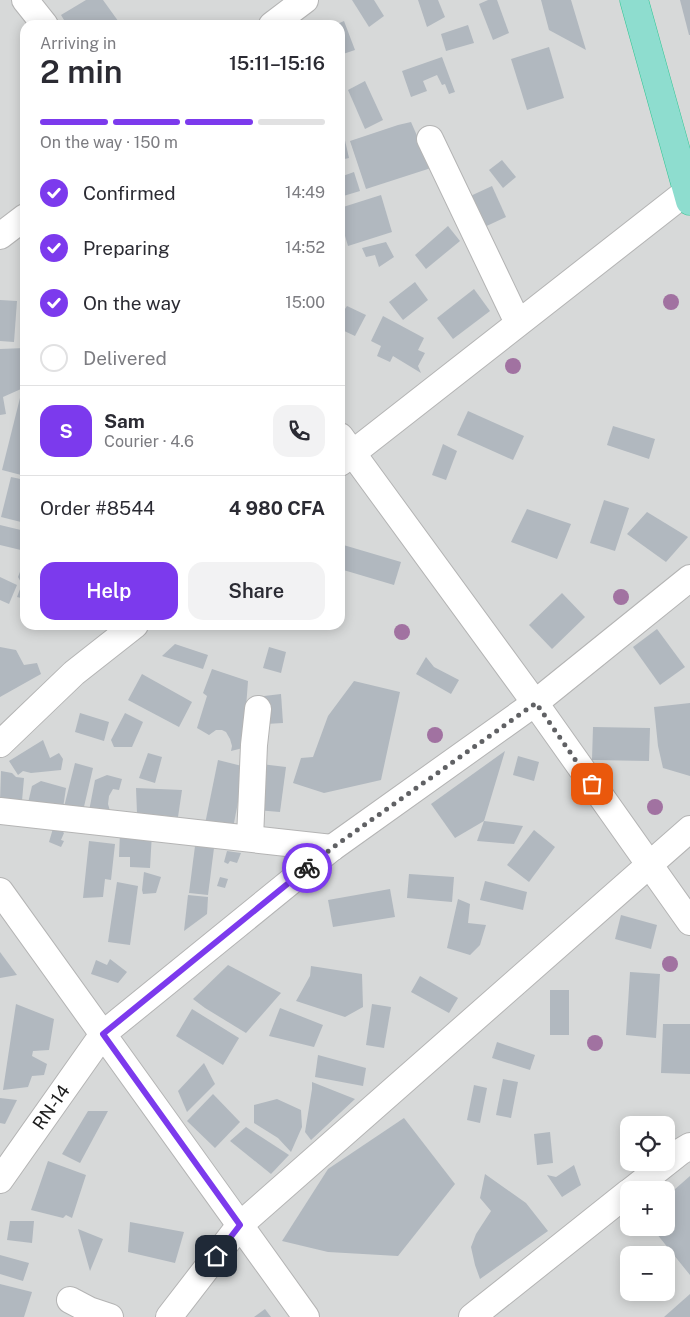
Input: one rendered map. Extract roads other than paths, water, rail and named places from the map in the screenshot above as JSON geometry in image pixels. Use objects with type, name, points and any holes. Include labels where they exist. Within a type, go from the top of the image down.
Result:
[{"type":"highway","points":[[634,0],[689,194]]},
{"type":"street","points":[[25,0],[41,20]]},
{"type":"street","points":[[279,20],[305,0]]},
{"type":"street","points":[[430,139],[518,324]]},
{"type":"street","points":[[345,450],[518,324],[689,194]]},
{"type":"street","points":[[0,236],[20,221]]},
{"type":"street","points":[[345,452],[536,703],[690,922]]},
{"type":"street","name":"RN-14","points":[[0,1180],[103,1034],[332,848],[536,703],[690,578]]},
{"type":"street","points":[[0,744],[74,673],[128,630]]},
{"type":"street","points":[[250,838],[254,745],[258,709]]},
{"type":"street","points":[[0,811],[332,848]]},
{"type":"street","points":[[169,1317],[240,1225],[690,829]]},
{"type":"street","points":[[0,891],[306,1317]]},
{"type":"street","points":[[643,1181],[690,1146]]},
{"type":"street","points":[[472,1317],[620,1199]]},
{"type":"street","points":[[70,1300],[110,1317]]}]
